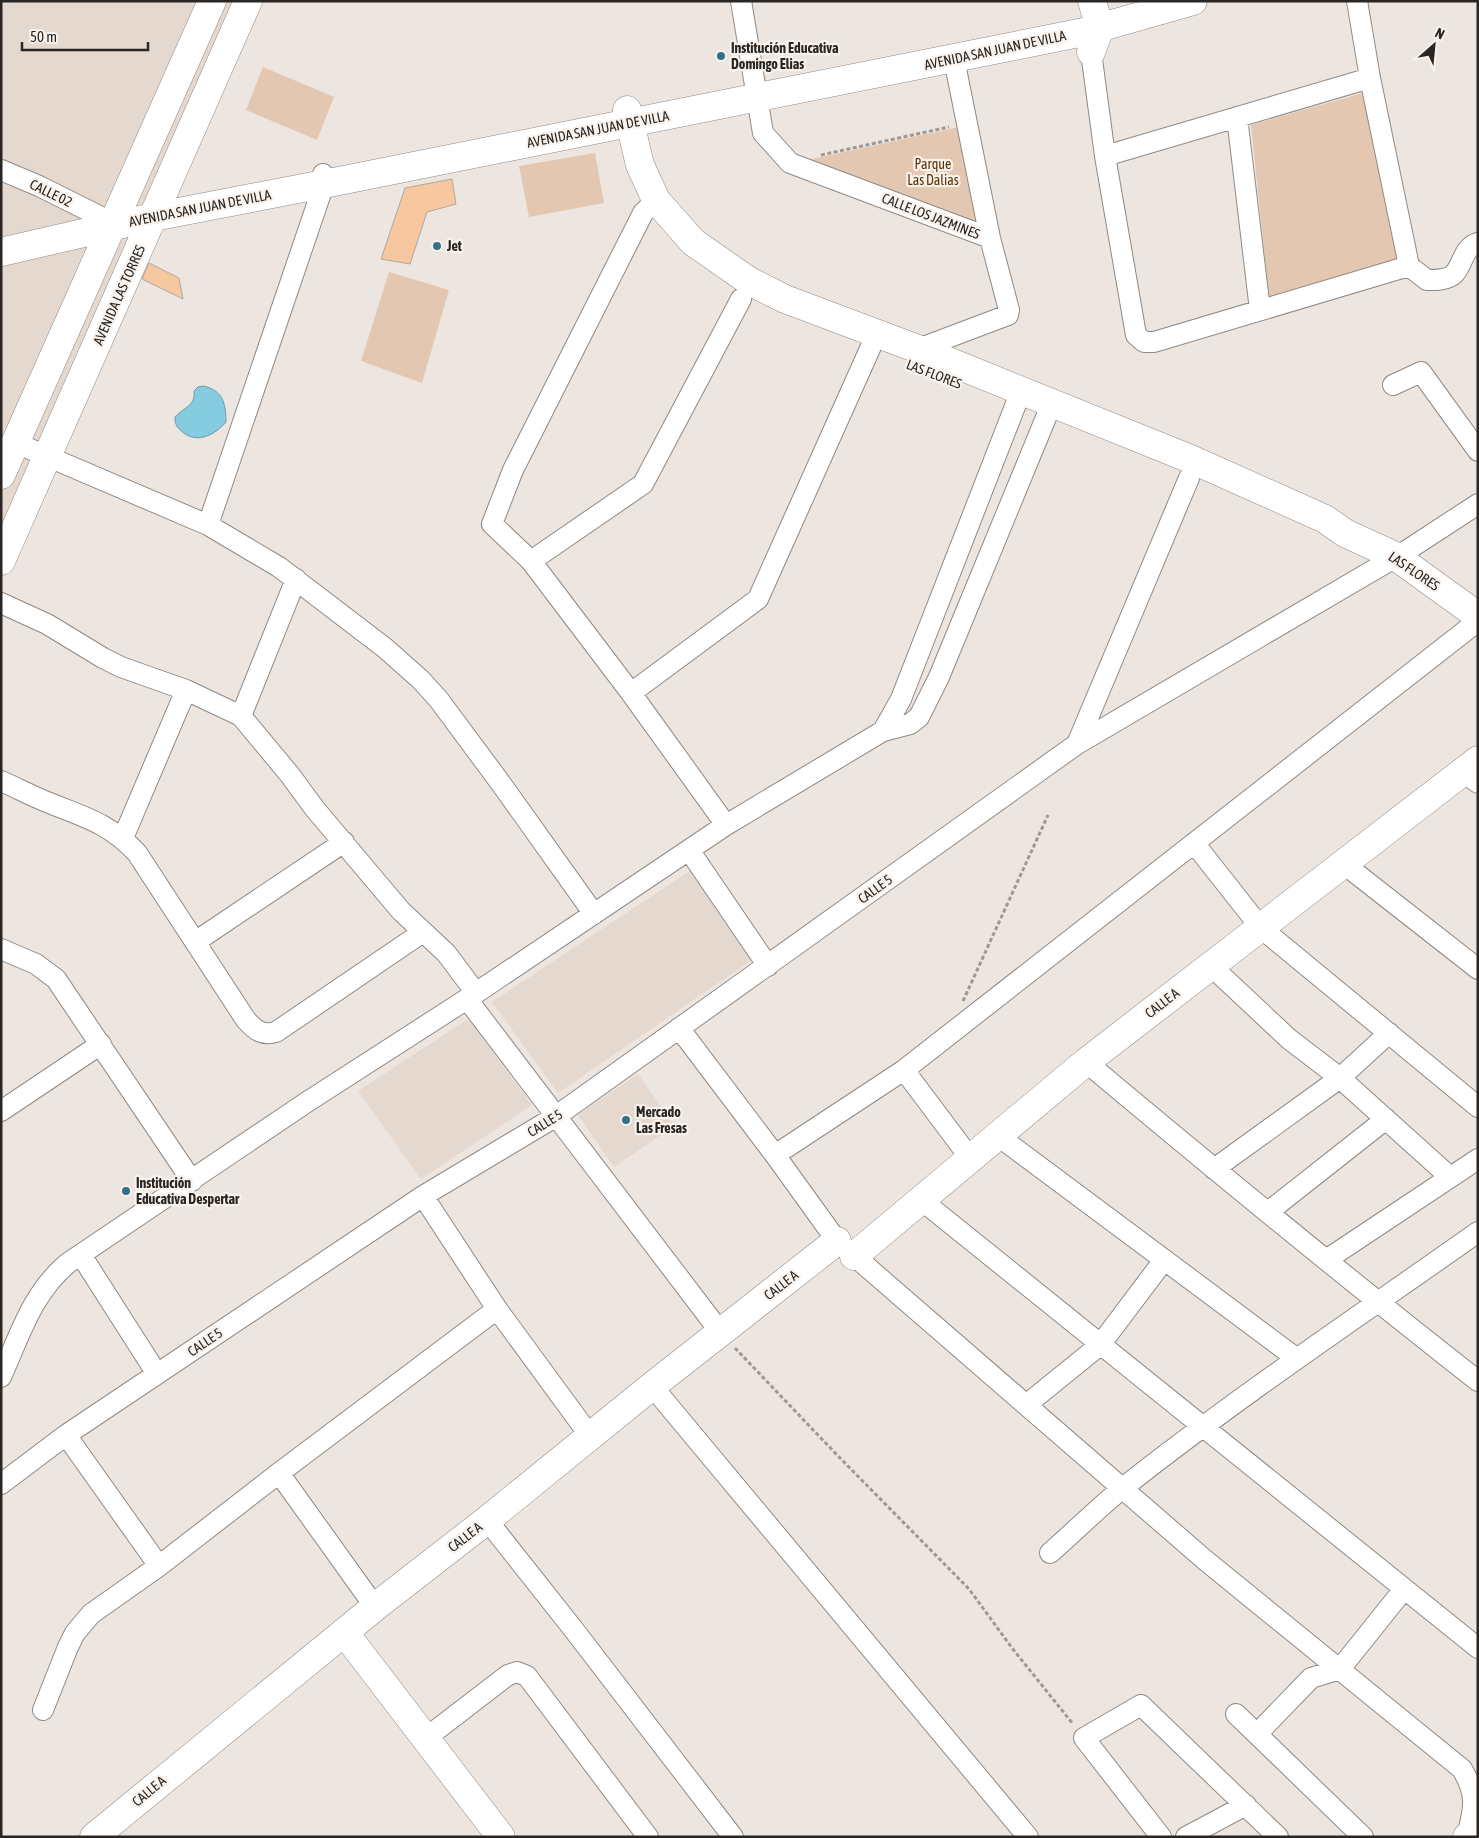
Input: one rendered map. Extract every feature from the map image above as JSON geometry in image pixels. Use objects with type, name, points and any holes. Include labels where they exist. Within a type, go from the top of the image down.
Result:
[{"type":"street","points":[[1,475],[109,219],[212,1]]},
{"type":"street","name":"AVENIDA LAS TORRES","points":[[1,562],[248,1]]},
{"type":"street","name":"CALLE LOS JAZMINES","points":[[741,1],[763,133],[789,162],[990,238],[1009,310],[1008,315],[918,349]]},
{"type":"street","name":"AVENIDA SAN JUAN DE VILLA","points":[[757,91],[954,59],[1089,21],[1144,1]]},
{"type":"street","name":"AVENIDA SAN JUAN DE VILLA","points":[[1,239],[323,178],[757,91],[951,47],[1193,1]]},
{"type":"street","points":[[1357,1],[1370,78],[1409,266],[1427,280],[1448,277],[1454,274],[1465,253],[1474,244],[1478,243]]},
{"type":"street","points":[[1089,21],[1105,156],[1136,335],[1144,342],[1154,342],[1409,266]]},
{"type":"street","points":[[954,59],[990,238]]},
{"type":"street","points":[[1105,156],[1370,78]]},
{"type":"street","points":[[1237,117],[1260,310]]},
{"type":"street","name":"LAS FLORES","points":[[621,118],[625,172],[684,259],[741,299],[873,342],[1049,410],[1193,460],[1325,519],[1345,533],[1395,556],[1478,616]]},
{"type":"street","name":"CALLE 02","points":[[1,170],[109,219]]},
{"type":"street","points":[[208,525],[323,178]]},
{"type":"street","points":[[649,207],[513,470],[492,524],[531,561],[631,693],[726,825]]},
{"type":"street","name":"LAS FLORES","points":[[649,207],[693,242],[749,281],[873,342],[918,349],[1018,398]]},
{"type":"street","name":"AVENIDA SAN JUAN DE VILLA","points":[[1,252],[109,219]]},
{"type":"street","points":[[531,561],[643,484],[741,299]]},
{"type":"street","points":[[631,693],[758,600],[873,342]]},
{"type":"street","points":[[1393,385],[1421,372],[1478,451]]},
{"type":"street","points":[[883,731],[901,699],[1018,398]]},
{"type":"street","points":[[1,1377],[35,1300],[56,1273],[82,1254],[307,1102],[472,996],[726,825],[883,731],[910,724],[919,717],[943,668],[1049,410]]},
{"type":"street","name":"LAS FLORES","points":[[1049,410],[1189,478],[1323,533],[1345,533]]},
{"type":"street","points":[[16,443],[208,525],[296,579],[385,648],[421,680],[439,700],[594,914]]},
{"type":"street","points":[[1077,744],[1189,478]]},
{"type":"street","name":"CALLE 5","points":[[1,1484],[66,1435],[423,1196],[555,1117],[1077,744],[1395,556],[1478,504]]},
{"type":"street","points":[[241,716],[296,579]]},
{"type":"street","points":[[1,603],[47,624],[102,658],[121,667],[186,690],[241,716],[401,911],[446,953],[472,996],[555,1117],[720,1333]]},
{"type":"street","points":[[775,1155],[904,1070],[1478,621]]},
{"type":"street","points":[[124,838],[186,690]]},
{"type":"street","name":"CALLE A","points":[[94,1837],[375,1607],[487,1520],[720,1333],[920,1199],[1086,1062],[1210,965],[1344,864],[1473,771]]},
{"type":"street","points":[[1,781],[90,819],[111,829],[124,838],[137,853],[246,1020],[256,1030],[264,1033],[276,1032],[423,932]]},
{"type":"street","points":[[195,942],[344,842]]},
{"type":"street","points":[[1194,843],[1261,928],[1478,1107]]},
{"type":"street","points":[[689,850],[768,966]]},
{"type":"street","points":[[1344,864],[1478,969]]},
{"type":"street","points":[[3,951],[36,964],[56,979],[192,1181]]},
{"type":"street","points":[[1210,965],[1289,1039],[1340,1078],[1450,1177]]},
{"type":"street","points":[[679,1028],[846,1248],[1205,1560],[1462,1769],[1472,1786],[1474,1811],[1467,1837]]},
{"type":"street","points":[[1214,1169],[1340,1078],[1389,1034]]},
{"type":"street","points":[[1,1111],[101,1044]]},
{"type":"street","points":[[1086,1062],[1214,1169],[1478,1381]]},
{"type":"street","points":[[904,1070],[970,1158]]},
{"type":"street","points":[[1268,1212],[1386,1119]]},
{"type":"street","points":[[997,1135],[1296,1358]]},
{"type":"street","points":[[1326,1260],[1478,1159]]},
{"type":"street","points":[[423,1196],[497,1309],[590,1436]]},
{"type":"street","points":[[920,1199],[1202,1428],[1478,1648]]},
{"type":"street","points":[[1050,1553],[1122,1488],[1202,1428],[1296,1358],[1478,1232]]},
{"type":"street","points":[[82,1254],[157,1374]]},
{"type":"street","points":[[1026,1406],[1100,1345],[1164,1260]]},
{"type":"street","points":[[43,1710],[68,1647],[83,1623],[101,1606],[159,1566],[497,1309]]},
{"type":"street","points":[[652,1386],[1028,1837]]},
{"type":"street","points":[[66,1435],[159,1566]]},
{"type":"street","points":[[279,1473],[375,1607]]},
{"type":"street","points":[[487,1520],[733,1837]]},
{"type":"street","points":[[1257,1734],[1311,1678],[1340,1669],[1404,1588]]},
{"type":"street","points":[[344,1632],[501,1837]]},
{"type":"street","points":[[426,1738],[508,1674],[517,1672],[527,1676],[648,1837]]},
{"type":"street","points":[[1161,1837],[1084,1738],[1141,1705],[1278,1837]]},
{"type":"street","points":[[1236,1714],[1363,1837]]},
{"type":"street","points":[[1186,1837],[1246,1806]]},
{"type":"street","points":[[1467,1837],[1478,1831]]},
{"type":"path","points":[[789,162],[967,123]]},
{"type":"path","points":[[963,1002],[1048,815]]},
{"type":"path","points":[[720,1333],[968,1589],[1012,1648],[1084,1738]]},
{"type":"shaded area","points":[[1,1],[233,1],[1,526]]},
{"type":"shaded area","points":[[697,866],[756,957],[558,1093],[492,1002]]},
{"type":"shaded area","points":[[468,1019],[532,1105],[421,1179],[358,1091]]},
{"type":"shaded area","name":"Mercado Las Fresas","points":[[638,1074],[674,1126],[614,1167],[578,1115]]},
{"type":"green space","points":[[263,67],[334,97],[317,140],[246,110]]},
{"type":"green space","points":[[1363,93],[1398,261],[1269,297],[1251,125]]},
{"type":"green space","name":"Parque Las Dalias","points":[[964,126],[983,231],[798,162]]},
{"type":"green space","points":[[595,153],[604,203],[529,217],[519,166]]},
{"type":"green space","points":[[389,272],[449,290],[422,383],[361,361]]},
{"type":"water","points":[[203,386],[219,394],[224,404],[226,422],[212,434],[195,438],[180,430],[176,424],[175,417],[191,403],[194,391],[198,387]]},
{"type":"building","points":[[452,179],[456,204],[427,212],[410,264],[381,259],[405,188]]},
{"type":"building","points":[[149,263],[179,278],[183,299],[142,279]]},
{"type":"place","name":"Institución Educativa Domingo Elias","points":[[721,56]]},
{"type":"place","name":"Jet","points":[[437,246]]},
{"type":"place","name":"Mercado Las Fresas","points":[[626,1120]]},
{"type":"place","name":"Institución Educativa Despertar","points":[[126,1191]]}]
